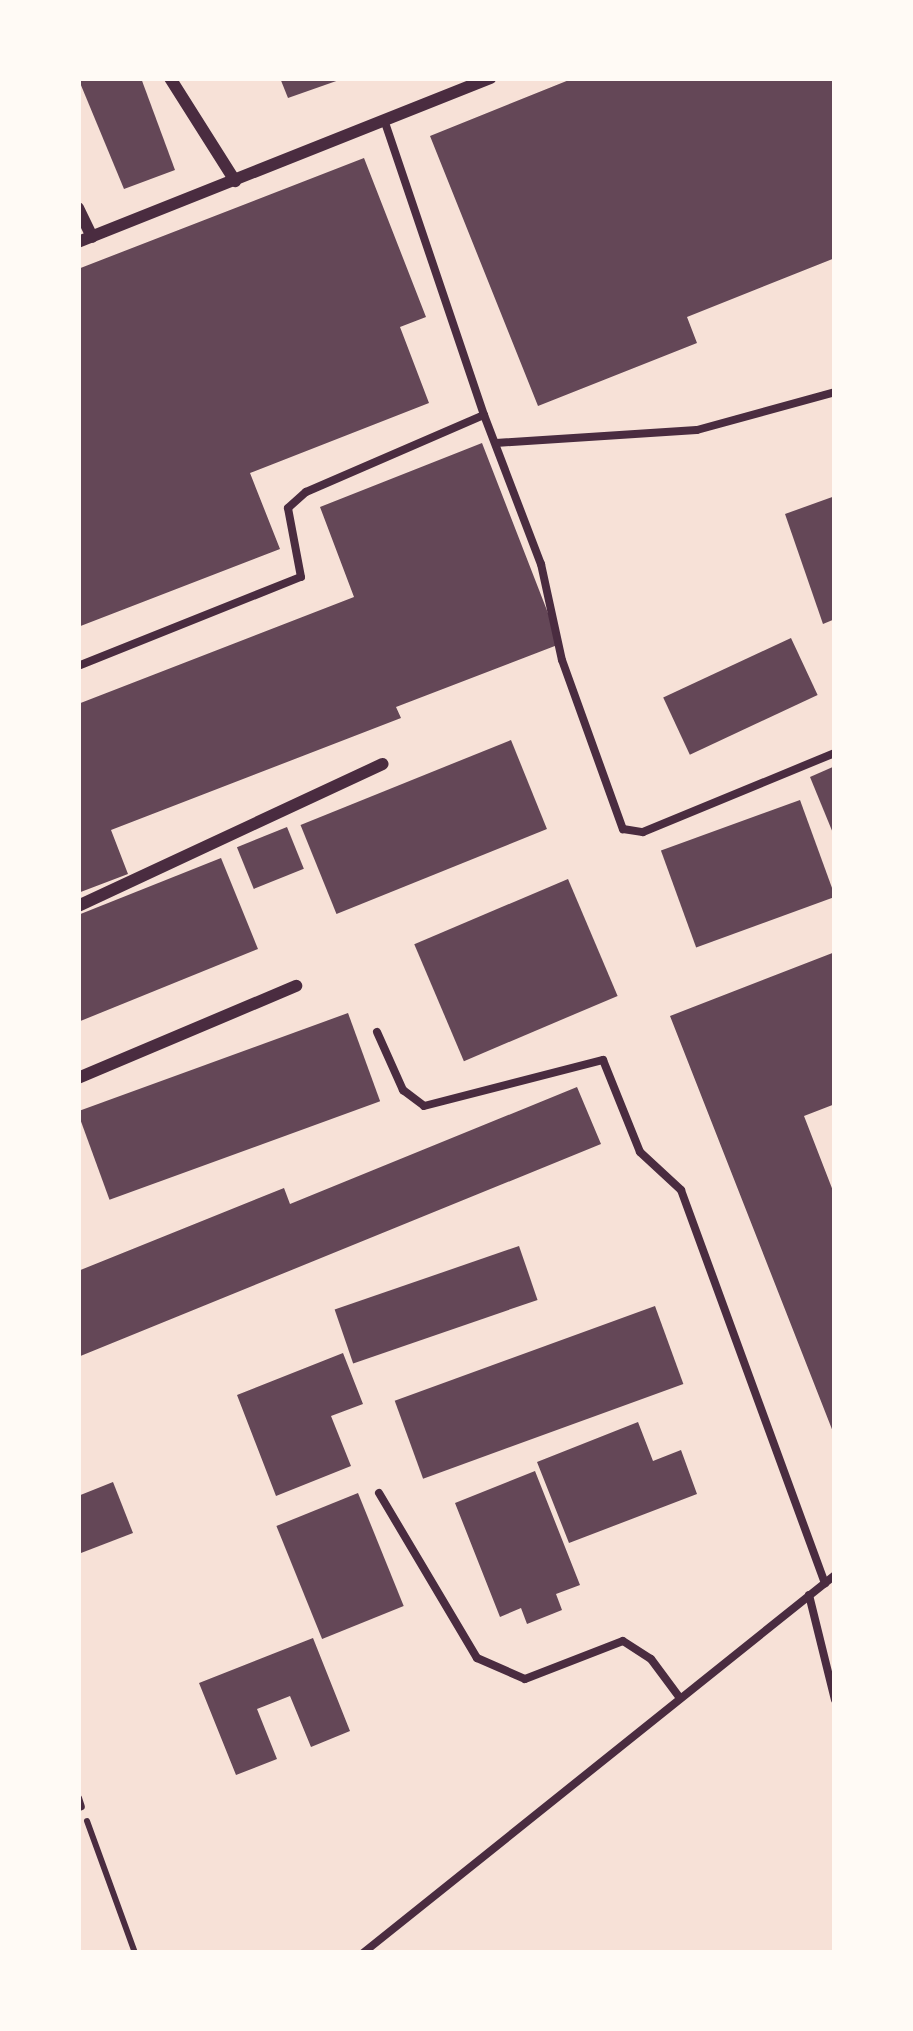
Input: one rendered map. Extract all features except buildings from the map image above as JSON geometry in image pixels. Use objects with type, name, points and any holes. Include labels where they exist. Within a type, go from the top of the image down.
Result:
[{"type":"street","points":[[170,78],[235,182]]},
{"type":"street","points":[[78,208],[85,240],[385,124],[482,80]]},
{"type":"street","points":[[78,906],[383,764]]},
{"type":"street","points":[[78,1078],[296,986]]},
{"type":"lane","points":[[385,124],[623,829],[643,832],[835,752]]},
{"type":"lane","points":[[496,443],[697,430],[835,392]]},
{"type":"lane","points":[[78,666],[301,577],[288,508],[297,500],[484,415]]},
{"type":"lane","points":[[377,1032],[403,1090],[424,1106],[602,1060],[640,1152],[681,1190],[825,1583]]},
{"type":"lane","points":[[380,1493],[489,1666],[525,1679],[623,1641],[651,1659],[680,1698]]},
{"type":"lane","points":[[363,1953],[835,1575]]},
{"type":"lane","points":[[809,1595],[835,1700]]},
{"type":"path","points":[[80,1802],[135,1953]]}]
